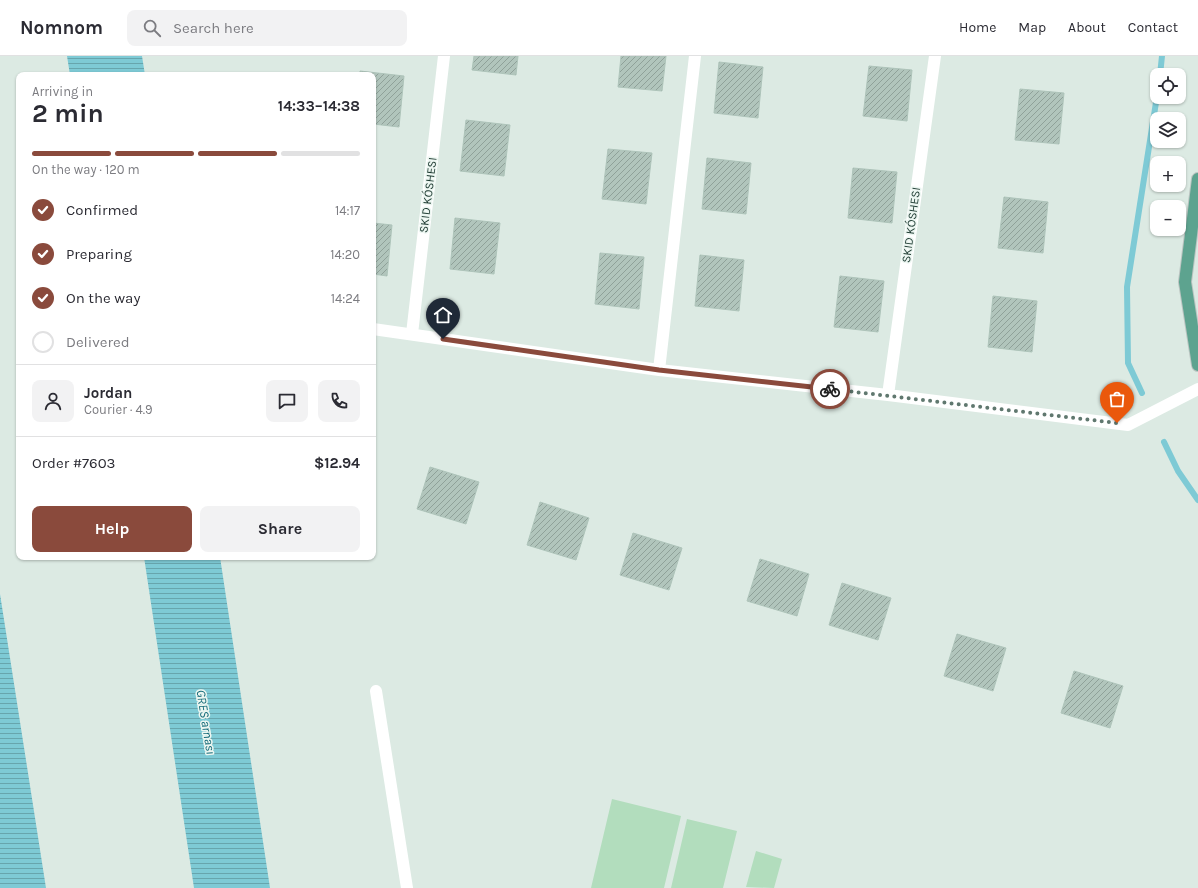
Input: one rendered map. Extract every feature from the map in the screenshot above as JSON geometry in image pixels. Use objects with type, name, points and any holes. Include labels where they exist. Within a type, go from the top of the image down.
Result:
[{"type":"main road","points":[[1198,179],[1185,282],[1198,365]]},
{"type":"street","name":"SKID KÓSHESI","points":[[412,334],[444,56]]},
{"type":"street","points":[[659,370],[695,56]]},
{"type":"street","name":"SKID KÓSHESI","points":[[888,395],[935,56]]},
{"type":"street","points":[[376,329],[659,370],[888,395],[1128,425],[1198,389]]},
{"type":"street","points":[[376,691],[407,888]]},
{"type":"green space","points":[[612,799],[681,816],[664,888],[591,888]]},
{"type":"green space","points":[[687,819],[737,831],[723,888],[671,888]]},
{"type":"green space","points":[[756,851],[782,859],[774,888],[746,887]]},
{"type":"water","points":[[67,56],[142,56],[145,72],[70,72]]},
{"type":"water","name":"GRES arnası","points":[[144,560],[220,560],[270,888],[194,888]]},
{"type":"water","points":[[0,594],[46,888],[0,888]]},
{"type":"building","points":[[474,56],[518,56],[516,75],[472,70]]},
{"type":"building","points":[[621,56],[666,56],[662,91],[618,87]]},
{"type":"building","points":[[719,62],[763,67],[758,118],[714,113]]},
{"type":"building","points":[[869,66],[912,70],[907,121],[863,116]]},
{"type":"building","points":[[376,73],[404,76],[399,127],[376,124]]},
{"type":"building","points":[[1020,89],[1064,93],[1059,144],[1015,140]]},
{"type":"building","points":[[466,120],[510,125],[504,176],[460,171]]},
{"type":"building","points":[[608,149],[652,153],[646,204],[602,199]]},
{"type":"building","points":[[707,158],[751,163],[746,214],[702,209]]},
{"type":"building","points":[[853,168],[897,172],[892,223],[848,218]]},
{"type":"building","points":[[1004,197],[1048,202],[1043,253],[998,248]]},
{"type":"building","points":[[455,218],[500,223],[494,274],[450,269]]},
{"type":"building","points":[[376,223],[392,225],[387,276],[376,274]]},
{"type":"building","points":[[600,253],[644,257],[639,309],[595,304]]},
{"type":"building","points":[[700,255],[744,260],[739,311],[695,306]]},
{"type":"building","points":[[840,276],[884,281],[878,332],[834,327]]},
{"type":"building","points":[[993,296],[1037,301],[1032,352],[988,347]]},
{"type":"building","points":[[430,467],[479,482],[466,524],[417,509]]},
{"type":"building","points":[[540,502],[589,518],[576,560],[527,545]]},
{"type":"building","points":[[633,533],[682,548],[669,590],[620,575]]},
{"type":"building","points":[[760,559],[809,574],[797,616],[747,601]]},
{"type":"building","points":[[842,583],[891,598],[878,640],[829,625]]},
{"type":"building","points":[[957,634],[1006,648],[993,691],[944,676]]},
{"type":"building","points":[[1074,671],[1123,686],[1110,728],[1061,713]]},
{"type":"waterway","points":[[1161,68],[1162,56]]},
{"type":"waterway","points":[[1142,393],[1128,363],[1127,287],[1156,104]]},
{"type":"waterway","points":[[1164,442],[1178,471],[1198,500]]},
{"type":"way so far","points":[[830,389],[1117,423]]},
{"type":"route","points":[[443,339],[659,370],[830,389]]}]
